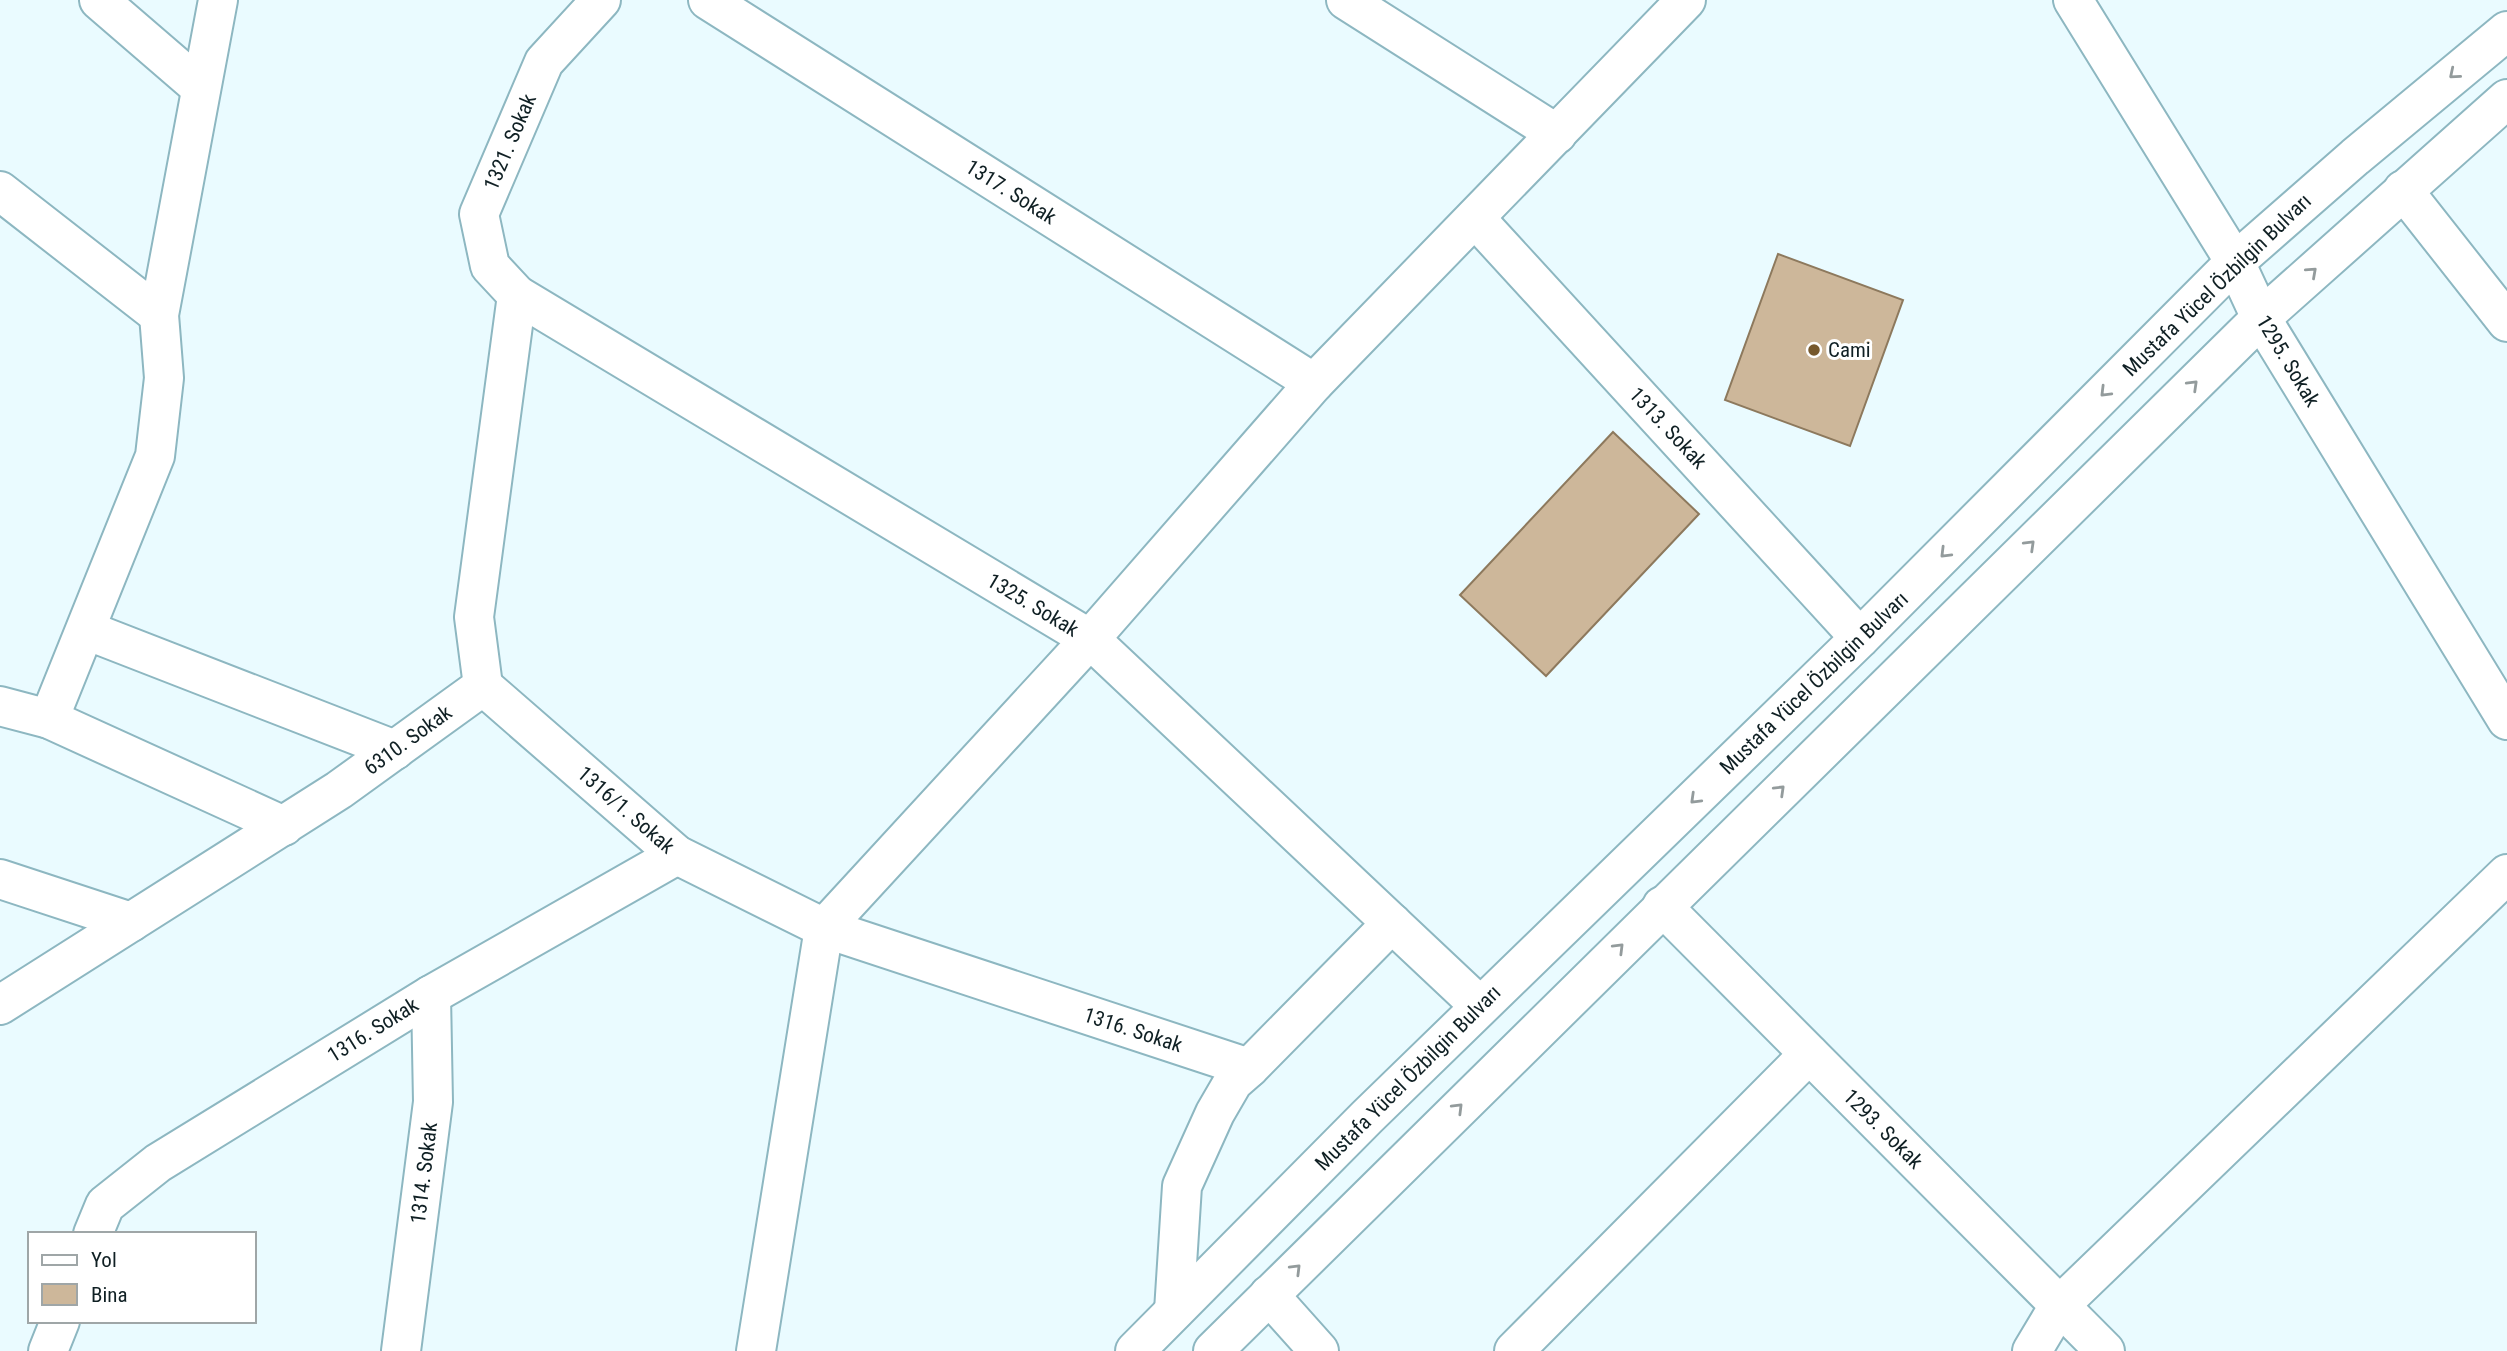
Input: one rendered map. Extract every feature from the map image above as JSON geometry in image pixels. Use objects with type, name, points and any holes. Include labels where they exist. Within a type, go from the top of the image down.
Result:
[{"type":"street","points":[[99,0],[201,88]]},
{"type":"street","points":[[50,719],[155,456],[164,378],[159,315],[218,0]]},
{"type":"street","name":"1321. Sokak","points":[[517,295],[490,266],[479,214],[544,62],[601,0]]},
{"type":"street","name":"1317. Sokak","points":[[708,0],[1314,383]]},
{"type":"street","points":[[1346,0],[1557,134]]},
{"type":"street","points":[[756,1351],[824,928],[1090,639],[1314,383],[1686,0]]},
{"type":"street","name":"1295. Sokak","points":[[2078,2],[2235,262],[2261,318],[2507,720]]},
{"type":"street","name":"Mustafa Yücel Özbilgin Bulvarı","points":[[1135,1351],[1480,1006],[1860,638],[2235,262],[2354,157],[2507,31]]},
{"type":"street","points":[[1213,1351],[2261,318],[2507,99]]},
{"type":"street","points":[[2403,190],[2507,322]]},
{"type":"street","points":[[0,191],[159,315]]},
{"type":"street","name":"1313. Sokak","points":[[1475,218],[1860,638]]},
{"type":"street","points":[[483,686],[474,617],[517,295]]},
{"type":"street","name":"1325. Sokak","points":[[517,295],[1090,639],[1480,1006]]},
{"type":"street","points":[[86,630],[396,750]]},
{"type":"street","name":"6310. Sokak","points":[[0,1005],[284,826],[396,750],[483,686]]},
{"type":"street","name":"1316/1. Sokak","points":[[483,686],[677,855],[824,928]]},
{"type":"street","points":[[0,705],[50,719],[284,826]]},
{"type":"street","name":"1316. Sokak","points":[[94,1232],[105,1205],[158,1163],[431,995],[677,855]]},
{"type":"street","points":[[2032,1351],[2059,1306],[2507,874]]},
{"type":"street","points":[[0,879],[131,922]]},
{"type":"street","name":"1293. Sokak","points":[[1662,906],[2105,1351]]},
{"type":"street","points":[[1174,1311],[1182,1186],[1214,1113],[1233,1082],[1392,923]]},
{"type":"street","name":"1316. Sokak","points":[[824,928],[1249,1068]]},
{"type":"street","name":"1314. Sokak","points":[[401,1351],[433,1102],[431,995]]},
{"type":"street","points":[[1514,1351],[1809,1054]]},
{"type":"street","points":[[1269,1295],[1319,1351]]},
{"type":"street","points":[[48,1351],[59,1323]]},
{"type":"building","name":"Cami","points":[[1778,254],[1903,300],[1850,446],[1725,400]]},
{"type":"building","points":[[1613,432],[1699,514],[1546,676],[1460,595]]},
{"type":"place","name":"Cami","points":[[1814,350]]}]
